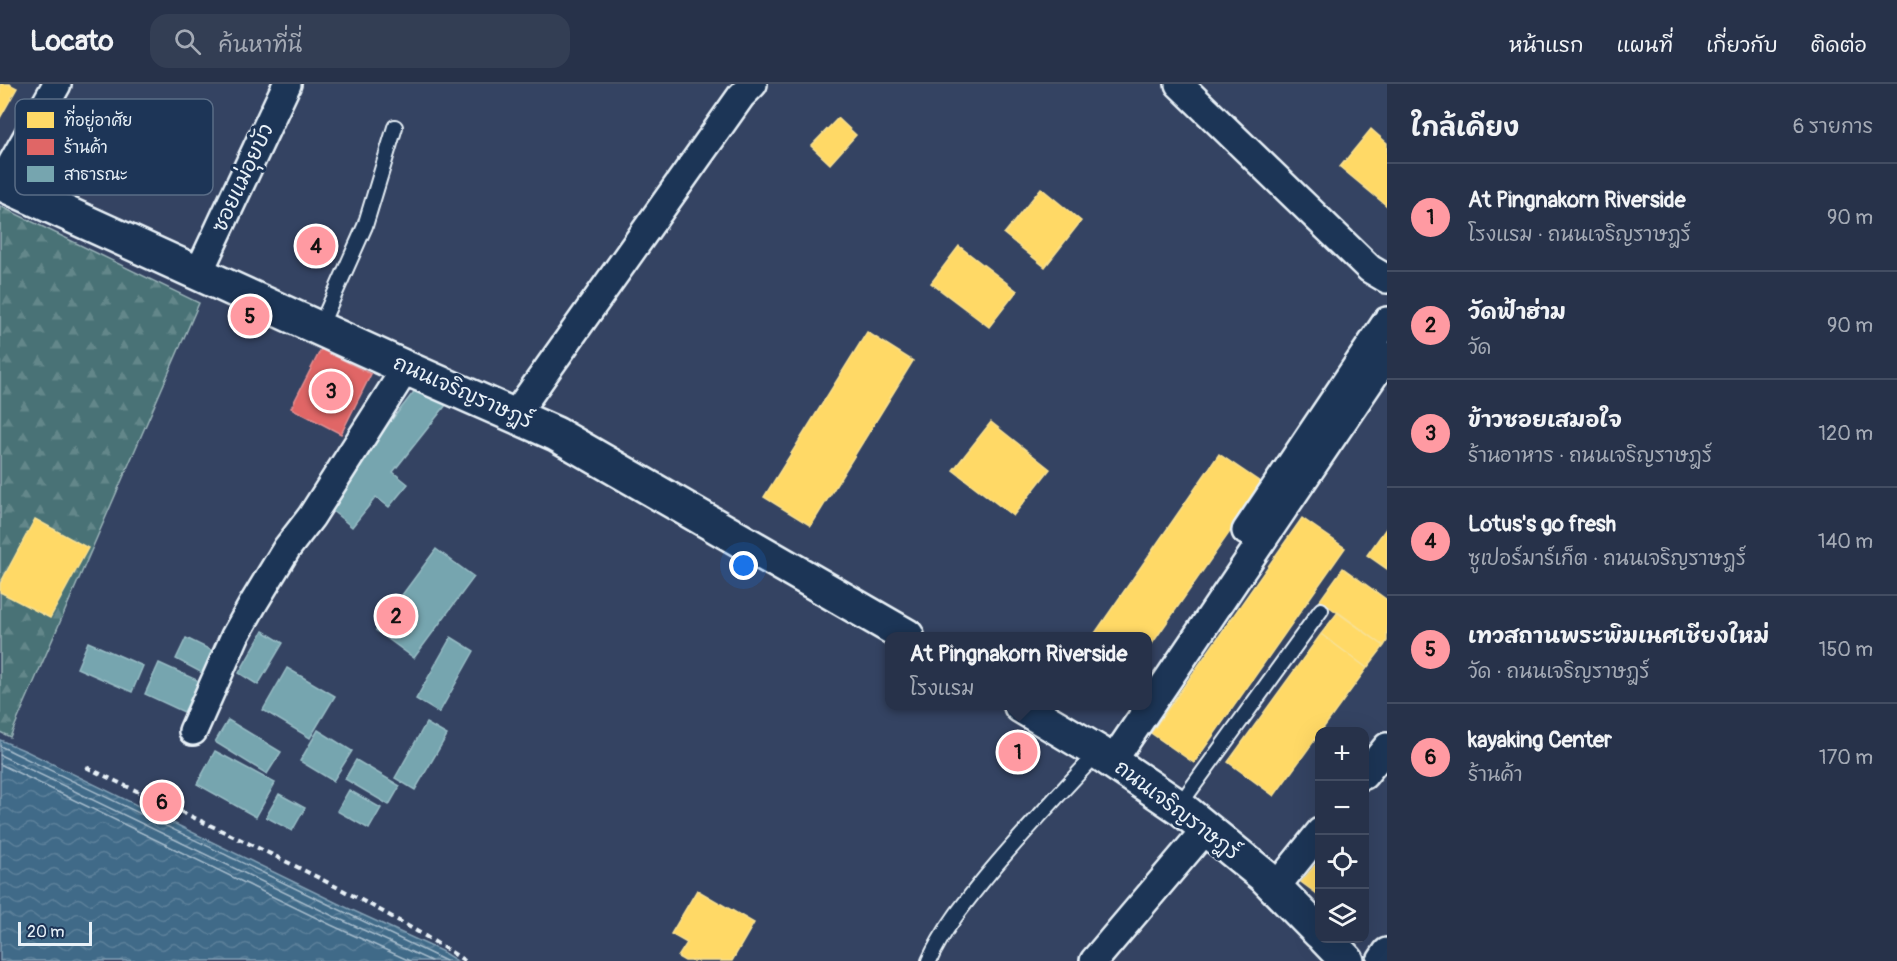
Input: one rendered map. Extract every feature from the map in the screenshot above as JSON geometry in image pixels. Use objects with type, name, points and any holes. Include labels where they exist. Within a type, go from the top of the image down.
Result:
[{"type":"main road","name":"ถนนเจริญราษฎร์","points":[[0,183],[15,190]]},
{"type":"main road","name":"ถนนเจริญราษฎร์","points":[[27,195],[556,434],[900,632]]},
{"type":"main road","name":"ถนนเจริญราษฎร์","points":[[1029,710],[1105,757],[1178,807],[1264,876],[1315,928]]},
{"type":"main road","points":[[1329,943],[1347,961]]},
{"type":"street","points":[[48,99],[57,84]]},
{"type":"street","name":"ซอยแม่อุยบัว","points":[[199,272],[287,84]]},
{"type":"street","points":[[1152,672],[1387,319],[1385,306],[1387,298],[1379,274],[1179,84]]},
{"type":"street","points":[[515,415],[740,88]]},
{"type":"street","points":[[0,183],[15,157]]},
{"type":"street","points":[[1152,690],[1387,356]]},
{"type":"street","points":[[193,731],[235,636],[253,604],[287,548],[311,517],[406,368]]},
{"type":"street","points":[[1105,757],[1128,710]]},
{"type":"street","points":[[1105,757],[1138,710]]},
{"type":"street","points":[[1369,770],[1387,747]]},
{"type":"street","points":[[1094,961],[1206,829]]},
{"type":"street","points":[[1275,888],[1318,835]]},
{"type":"street","points":[[1381,961],[1387,952]]},
{"type":"lane","points":[[320,327],[365,226],[395,127]]},
{"type":"lane","points":[[1178,807],[1321,610]]},
{"type":"lane","points":[[929,961],[939,939],[1002,857],[1105,757]]},
{"type":"path","points":[[86,767],[336,886],[435,941],[465,961]]},
{"type":"green space","points":[[0,206],[199,303],[10,737],[0,732]]},
{"type":"water","points":[[0,740],[441,951],[457,961],[0,961]]},
{"type":"building: ที่อยู่อาศัย","points":[[0,84],[9,84],[17,88],[0,118]]},
{"type":"building: ที่อยู่อาศัย","points":[[838,118],[856,135],[830,164],[811,146]]},
{"type":"building: ที่อยู่อาศัย","points":[[1371,129],[1387,143],[1387,206],[1340,167]]},
{"type":"building: ที่อยู่อาศัย","points":[[1041,188],[1081,221],[1045,267],[1004,234]]},
{"type":"building: ที่อยู่อาศัย","points":[[959,246],[1017,291],[989,327],[931,283]]},
{"type":"building: ที่อยู่อาศัย","points":[[867,332],[913,361],[811,526],[764,497]]},
{"type":"building: ที่อยู่อาศัย","points":[[991,422],[1050,469],[1013,516],[953,470]]},
{"type":"building: ที่อยู่อาศัย","points":[[1219,454],[1263,484],[1152,644],[1152,632],[1096,632]]},
{"type":"building: ที่อยู่อาศัย","points":[[1302,518],[1345,548],[1194,763],[1151,733]]},
{"type":"building: ที่อยู่อาศัย","points":[[35,519],[88,548],[50,618],[0,592],[0,584]]},
{"type":"building: ที่อยู่อาศัย","points":[[1387,527],[1387,569],[1367,555]]},
{"type":"building: ที่อยู่อาศัย","points":[[1343,568],[1387,600],[1387,641],[1384,646],[1320,600]]},
{"type":"building: ที่อยู่อาศัย","points":[[1338,612],[1384,646],[1367,668],[1321,634]]},
{"type":"building: ที่อยู่อาศัย","points":[[1321,634],[1367,668],[1324,727],[1315,727],[1315,740],[1274,796],[1228,762]]},
{"type":"building: ที่อยู่อาศัย","points":[[1315,865],[1315,892],[1301,882]]},
{"type":"building: ที่อยู่อาศัย","points":[[697,890],[754,923],[732,961],[685,961],[678,957],[687,943],[671,934]]},
{"type":"building: ร้านค้า","points":[[321,349],[371,374],[341,434],[291,408]]},
{"type":"building: สาธารณะ","points":[[241,297],[271,312],[258,335],[229,321]]},
{"type":"building: สาธารณะ","points":[[420,384],[446,405],[393,472],[408,484],[389,507],[376,497],[352,527],[325,505]]},
{"type":"building: สาธารณะ","points":[[436,549],[474,577],[414,658],[376,630]]},
{"type":"building: สาธารณะ","points":[[263,631],[283,643],[258,685],[239,673]]},
{"type":"building: สาธารณะ","points":[[451,637],[474,651],[439,713],[416,699]]},
{"type":"building: สาธารณะ","points":[[186,638],[217,653],[206,675],[176,659]]},
{"type":"building: สาธารณะ","points":[[88,642],[143,666],[132,692],[77,668]]},
{"type":"building: สาธารณะ","points":[[159,663],[199,681],[184,712],[145,694]]},
{"type":"building: สาธารณะ","points":[[287,668],[335,696],[310,738],[263,710]]},
{"type":"building: สาธารณะ","points":[[228,720],[281,752],[267,774],[215,742]]},
{"type":"building: สาธารณะ","points":[[426,723],[447,735],[415,790],[395,778]]},
{"type":"building: สาธารณะ","points":[[318,730],[352,751],[333,781],[300,761]]},
{"type":"building: สาธารณะ","points":[[215,751],[275,783],[256,817],[197,784]]},
{"type":"building: สาธารณะ","points":[[356,760],[400,786],[389,805],[345,779]]},
{"type":"building: สาธารณะ","points":[[349,790],[381,808],[369,829],[337,811]]},
{"type":"building: สาธารณะ","points":[[279,794],[305,808],[292,831],[266,817]]},
{"type":"place","name":"Lotus's go fresh","points":[[316,246]]},
{"type":"place","name":"เทวสถานพระพิฆเนศเชียงใหม่","points":[[250,316]]},
{"type":"place","name":"ข้าวซอยเสมอใจ","points":[[331,391]]},
{"type":"place","name":"วัดฟ้าฮ่าม","points":[[396,616]]},
{"type":"place","name":"At Pingnakorn Riverside","points":[[1018,752]]},
{"type":"place","name":"kayaking Center","points":[[162,802]]}]
